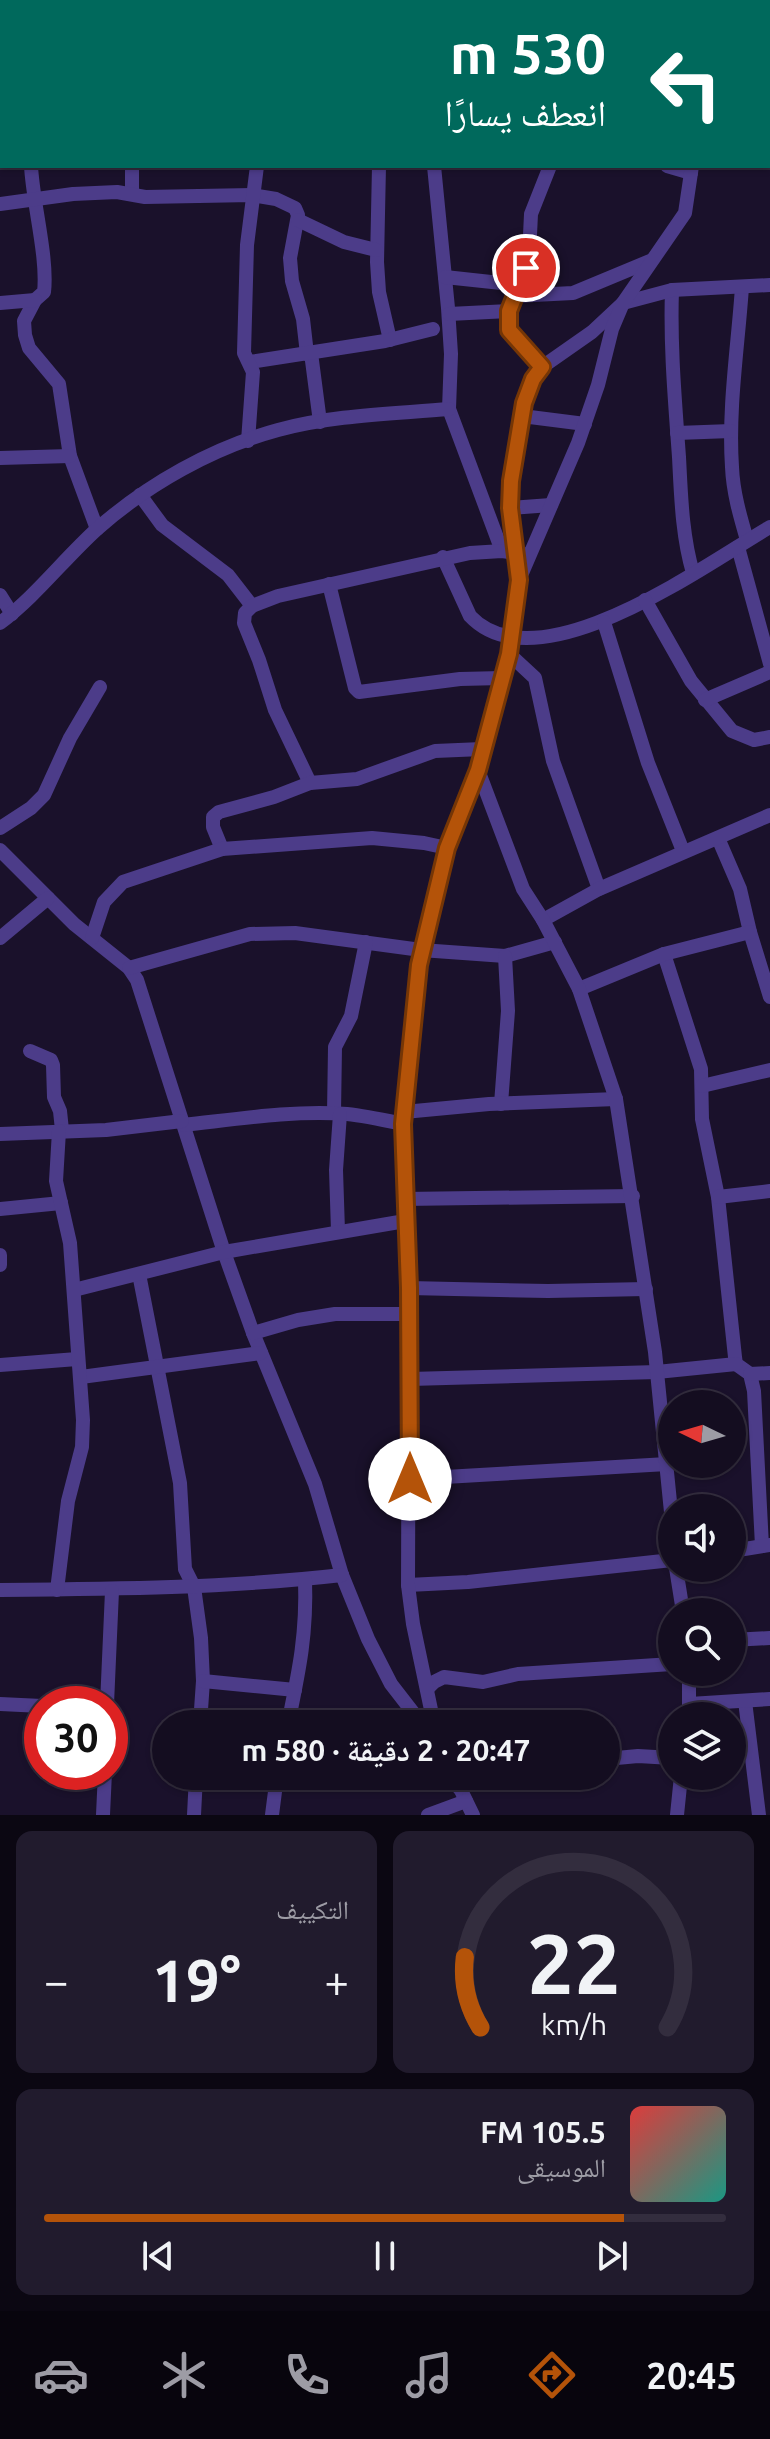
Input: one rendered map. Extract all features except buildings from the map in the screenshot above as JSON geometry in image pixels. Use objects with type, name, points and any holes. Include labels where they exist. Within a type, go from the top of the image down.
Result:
[{"type":"street","points":[[31,168],[46,279],[44,292],[35,300],[24,321],[25,335],[29,348],[59,384],[70,456],[97,529]]},
{"type":"street","points":[[132,168],[132,194]]},
{"type":"street","points":[[248,441],[254,384],[250,362],[244,353],[247,245],[257,168]]},
{"type":"street","points":[[379,168],[376,250],[379,292],[390,340]]},
{"type":"street","points":[[434,168],[449,314],[449,409],[516,553]]},
{"type":"street","points":[[542,367],[509,330],[514,297],[529,256],[531,214],[549,168]]},
{"type":"street","points":[[516,553],[551,505],[585,424],[612,329],[623,303],[685,213],[691,169]]},
{"type":"street","points":[[0,204],[33,198],[117,192],[182,197],[252,195],[276,199],[295,208],[298,220],[290,258],[292,281],[303,319],[320,422]]},
{"type":"street","points":[[298,220],[344,242],[376,250]]},
{"type":"street","points":[[449,314],[514,297],[573,293],[651,261]]},
{"type":"street","points":[[445,277],[514,297]]},
{"type":"street","points":[[432,1710],[408,1585],[410,1379],[403,1118],[421,950],[447,848],[478,770],[511,646],[519,580],[510,508],[511,481],[522,416],[533,379],[542,367],[592,332],[623,303],[672,290],[770,285]]},
{"type":"street","points":[[742,287],[731,431],[732,467],[743,544],[768,644],[770,664]]},
{"type":"street","points":[[672,290],[677,433],[687,550],[693,573]]},
{"type":"street","points":[[0,303],[35,300]]},
{"type":"street","points":[[250,362],[390,340],[433,329]]},
{"type":"street","points":[[6,619],[97,529],[140,495],[207,457],[278,430],[320,422],[449,409]]},
{"type":"street","points":[[522,416],[585,424]]},
{"type":"street","points":[[677,433],[731,431]]},
{"type":"street","points":[[0,458],[70,456]]},
{"type":"street","points":[[140,495],[162,525],[228,575],[252,606]]},
{"type":"street","points":[[510,508],[551,505]]},
{"type":"street","points":[[511,646],[604,622],[770,527]]},
{"type":"street","points":[[310,783],[275,710],[244,623],[245,613],[252,606],[329,584],[443,557],[516,553]]},
{"type":"street","points":[[443,557],[470,616],[511,646],[535,678],[553,761],[599,889]]},
{"type":"street","points":[[329,584],[355,688],[359,692],[460,679],[502,678]]},
{"type":"street","points":[[0,595],[6,619]]},
{"type":"street","points":[[645,600],[691,681],[732,731],[754,740],[770,737]]},
{"type":"street","points":[[604,622],[648,763],[683,851]]},
{"type":"street","points":[[705,700],[770,672]]},
{"type":"street","points":[[0,828],[31,808],[44,795],[70,738],[100,687]]},
{"type":"street","points":[[222,849],[213,827],[213,817],[219,812],[274,797],[310,783],[357,779],[435,751],[482,749]]},
{"type":"street","points":[[478,770],[523,889],[579,989],[616,1099],[633,1196],[659,1390]]},
{"type":"street","points":[[543,920],[599,889],[770,815]]},
{"type":"street","points":[[92,938],[104,902],[123,882],[222,849],[372,838],[447,848]]},
{"type":"street","points":[[718,838],[740,889],[770,997]]},
{"type":"street","points":[[0,850],[48,898],[129,968],[137,980],[224,1252],[253,1333],[315,1484],[342,1575],[391,1684],[411,1710]]},
{"type":"street","points":[[0,938],[48,898]]},
{"type":"street","points":[[579,989],[664,954],[750,932]]},
{"type":"street","points":[[129,968],[250,934],[295,933],[421,950],[505,956],[555,942]]},
{"type":"street","points":[[338,1231],[335,1047],[351,1016],[366,942]]},
{"type":"street","points":[[664,954],[698,1056],[702,1119],[718,1197],[736,1364]]},
{"type":"street","points":[[501,1104],[508,1011],[505,956]]},
{"type":"street","points":[[30,1051],[51,1060],[53,1065],[54,1097],[60,1111],[61,1131],[56,1181],[69,1232],[77,1359],[81,1377],[82,1447],[68,1501],[57,1590]]},
{"type":"street","points":[[702,1086],[770,1070]]},
{"type":"street","points":[[0,1134],[106,1130],[276,1115],[337,1114],[403,1118],[501,1104],[616,1099]]},
{"type":"street","points":[[718,1197],[770,1191]]},
{"type":"street","points":[[404,1199],[633,1196]]},
{"type":"street","points":[[0,1209],[61,1203]]},
{"type":"street","points":[[74,1290],[224,1252],[405,1221]]},
{"type":"street","points":[[0,1255],[0,1265]]},
{"type":"street","points":[[139,1274],[180,1483],[185,1569],[194,1587],[203,1681],[201,1710]]},
{"type":"street","points":[[409,1288],[548,1291],[646,1289]]},
{"type":"street","points":[[253,1333],[298,1320],[335,1314],[409,1314]]},
{"type":"street","points":[[81,1377],[261,1353]]},
{"type":"street","points":[[0,1365],[77,1359]]},
{"type":"street","points":[[410,1379],[657,1372],[736,1364],[750,1374],[770,1373]]},
{"type":"street","points":[[746,1549],[766,1545],[756,1407],[750,1374]]},
{"type":"street","points":[[410,1479],[658,1465]]},
{"type":"street","points":[[408,1585],[468,1582],[658,1562]]},
{"type":"street","points":[[0,1590],[112,1591],[342,1575]]},
{"type":"street","points":[[291,1710],[307,1621],[305,1579]]},
{"type":"street","points":[[108,1686],[112,1591]]},
{"type":"street","points":[[746,1639],[770,1638]]},
{"type":"street","points":[[428,1688],[444,1677],[483,1682],[518,1674],[658,1665]]},
{"type":"street","points":[[203,1681],[295,1690]]},
{"type":"street","points":[[739,1702],[770,1699]]},
{"type":"street","points":[[745,1701],[759,1815]]},
{"type":"street","points":[[0,1704],[24,1705]]},
{"type":"street","points":[[620,1758],[658,1757]]},
{"type":"street","points":[[103,1815],[104,1790]]},
{"type":"street","points":[[194,1815],[195,1790]]},
{"type":"street","points":[[272,1815],[275,1790]]},
{"type":"street","points":[[677,1815],[680,1790]]},
{"type":"street","points":[[428,1815],[463,1795]]},
{"type":"route","points":[[410,1479],[404,1112],[421,950],[447,848],[478,770],[512,639],[519,580],[510,508],[511,481],[524,403],[533,379],[542,367],[509,330],[509,311],[526,268]]}]
